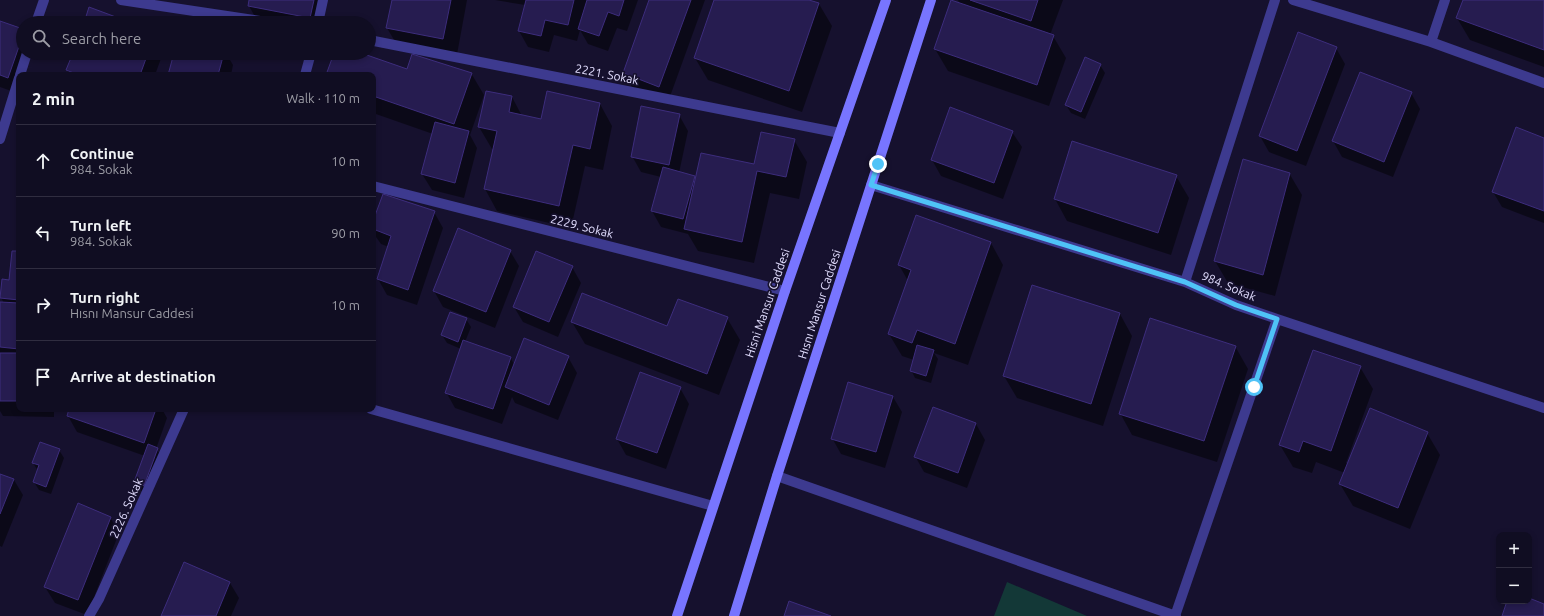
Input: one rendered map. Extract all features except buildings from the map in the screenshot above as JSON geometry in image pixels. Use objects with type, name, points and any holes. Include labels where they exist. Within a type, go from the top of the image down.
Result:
[{"type":"main road","name":"Hisni Mansur Caddesi","points":[[677,616],[785,291],[886,0]]},
{"type":"main road","name":"Hısnı Mansur Caddesi","points":[[734,616],[777,476],[931,0]]},
{"type":"street","points":[[38,16],[44,0]]},
{"type":"street","points":[[121,0],[227,16]]},
{"type":"street","points":[[320,16],[323,0]]},
{"type":"street","points":[[1185,282],[1275,0]]},
{"type":"street","points":[[1293,0],[1431,42],[1544,83]]},
{"type":"street","points":[[1431,42],[1445,0]]},
{"type":"street","name":"2221. Sokak","points":[[376,41],[840,133]]},
{"type":"street","points":[[21,72],[25,60]]},
{"type":"street","points":[[306,72],[308,60]]},
{"type":"street","points":[[0,139],[16,88]]},
{"type":"street","name":"984. Sokak","points":[[871,185],[1185,282],[1236,305],[1544,408]]},
{"type":"street","name":"2229. Sokak","points":[[376,187],[785,291]]},
{"type":"street","points":[[777,476],[1175,616],[1277,319]]},
{"type":"street","points":[[376,410],[713,506]]},
{"type":"street","name":"2226. Sokak","points":[[89,616],[99,600],[183,412]]},
{"type":"green space","points":[[1007,582],[1087,616],[994,616]]},
{"type":"route","points":[[878,164],[871,185],[1185,282],[1236,305],[1277,319],[1254,387]]}]
